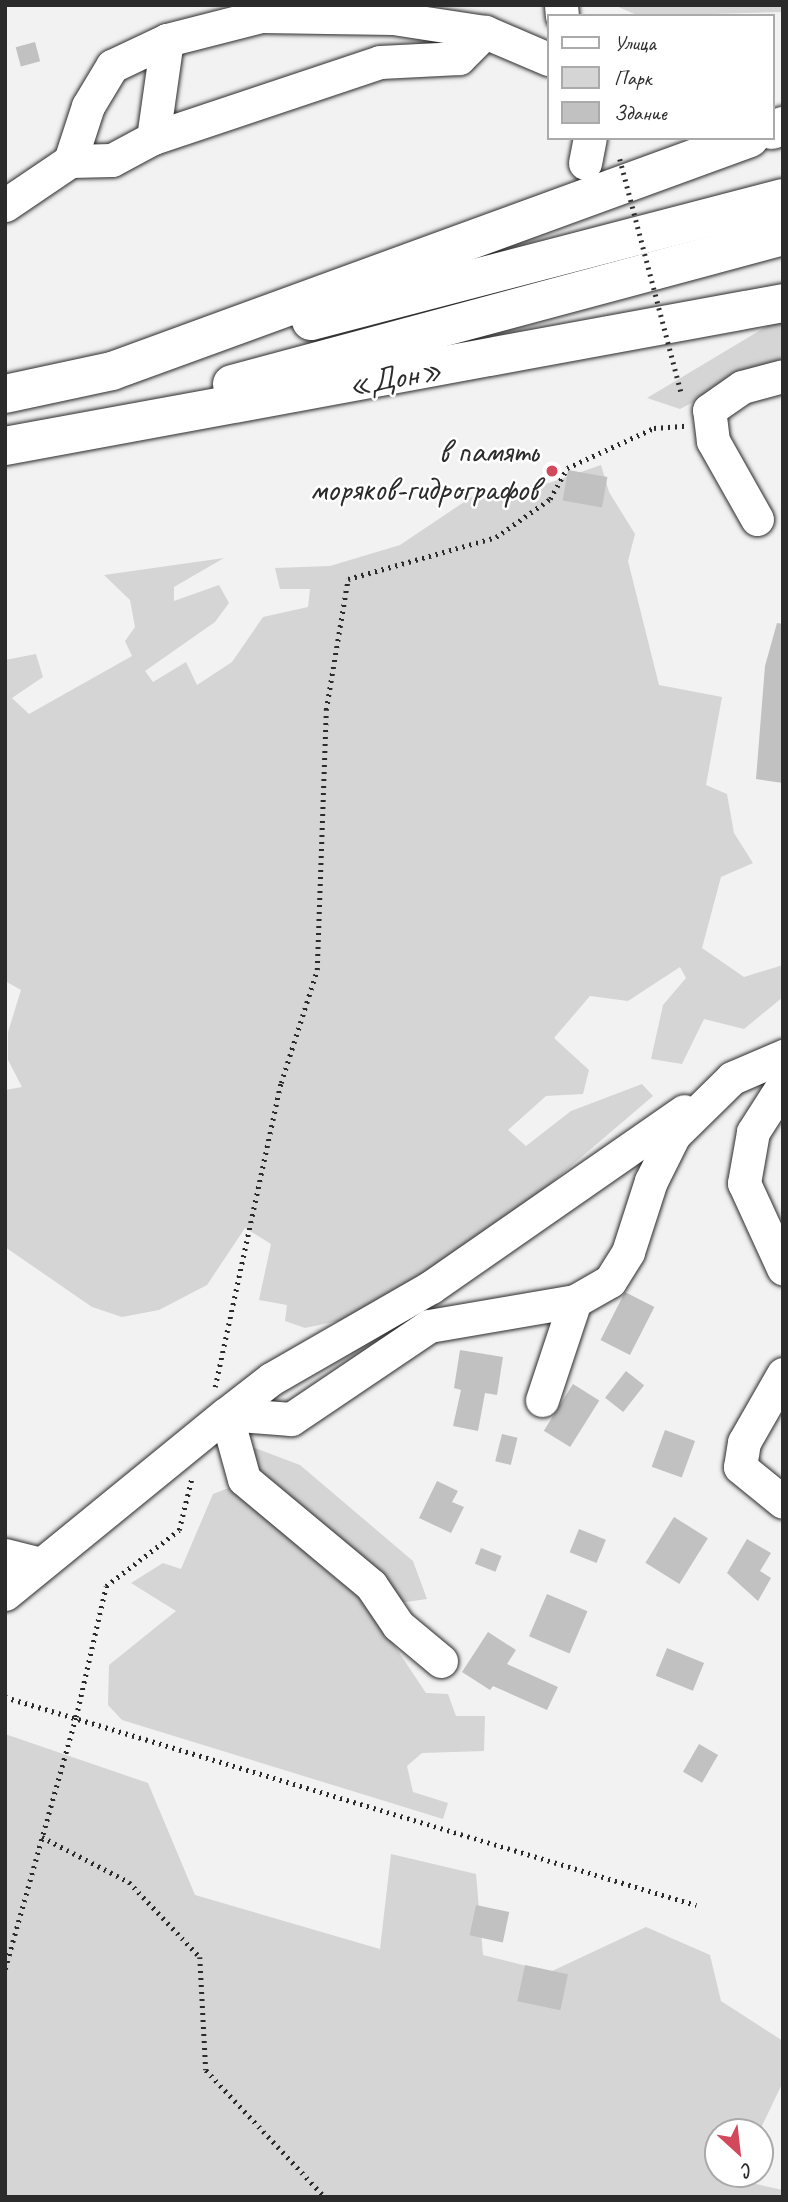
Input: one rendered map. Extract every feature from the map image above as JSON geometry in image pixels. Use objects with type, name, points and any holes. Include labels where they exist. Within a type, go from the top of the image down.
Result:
[{"type":"highway","points":[[113,371],[745,140]]},
{"type":"highway","points":[[5,394],[113,371],[783,198]]},
{"type":"highway","points":[[16,443],[783,236]]},
{"type":"highway","name":"«Дон»","points":[[16,443],[783,303]]},
{"type":"street","points":[[70,161],[88,106],[112,66],[167,40],[259,10],[393,18],[485,32],[546,58]]},
{"type":"street","points":[[380,62],[393,18]]},
{"type":"street","points":[[5,205],[70,161],[112,160],[153,138],[380,62],[459,58],[485,32]]},
{"type":"street","points":[[153,138],[167,40]]},
{"type":"street","points":[[757,519],[708,424],[709,410],[721,397],[783,376]]},
{"type":"street","points":[[5,1594],[202,1438],[226,1414],[271,1378],[431,1287],[732,1078],[783,1056]]},
{"type":"street","points":[[226,1414],[291,1419],[429,1326],[575,1301],[610,1281],[628,1252],[651,1181],[674,1135],[732,1078]]},
{"type":"street","points":[[783,1085],[753,1132],[744,1183],[783,1268]]},
{"type":"street","points":[[542,1400],[575,1301]]},
{"type":"street","points":[[783,1374],[744,1442],[740,1467],[783,1502]]},
{"type":"street","points":[[226,1414],[244,1479],[371,1585],[398,1625],[441,1661]]},
{"type":"street","points":[[5,1555],[41,1564]]},
{"type":"path","points":[[620,159],[681,392]]},
{"type":"path","points":[[5,1969],[76,1717],[106,1586],[179,1530],[202,1438],[281,1083],[317,970],[326,710],[348,579],[496,537],[550,499],[567,468],[654,428],[708,424]]},
{"type":"path","points":[[5,1697],[696,1905]]},
{"type":"path","points":[[42,1837],[129,1882],[201,1957],[206,2070],[325,2197]]},
{"type":"green space","points":[[614,5],[783,5],[783,12],[634,14]]},
{"type":"green space","points":[[783,322],[783,367],[738,379],[680,409],[647,398],[769,325]]},
{"type":"green space","points":[[601,465],[609,492],[635,534],[628,561],[659,685],[722,697],[706,785],[727,794],[734,833],[753,863],[721,877],[702,948],[744,977],[783,965],[783,997],[744,1029],[704,1019],[682,1064],[651,1059],[663,1005],[686,978],[680,967],[628,1001],[590,996],[554,1038],[589,1070],[583,1094],[546,1096],[508,1130],[526,1146],[571,1111],[642,1084],[653,1096],[476,1247],[343,1320],[305,1328],[285,1321],[287,1305],[259,1300],[271,1244],[245,1228],[207,1285],[159,1310],[122,1317],[92,1307],[5,1247],[5,1090],[22,1087],[8,1060],[8,1032],[21,990],[5,981],[5,660],[36,654],[43,677],[12,698],[29,714],[132,656],[125,641],[135,627],[130,600],[104,575],[224,558],[174,587],[174,601],[219,585],[229,603],[215,622],[145,671],[153,682],[186,662],[197,685],[232,662],[263,617],[308,607],[310,589],[280,589],[275,568],[330,566],[400,545],[473,496],[549,483]]},
{"type":"green space","points":[[255,1448],[300,1465],[413,1561],[427,1599],[392,1604],[339,1563],[245,1457]]},
{"type":"green space","points":[[231,1487],[337,1580],[358,1591],[426,1693],[448,1694],[456,1716],[485,1716],[484,1751],[422,1753],[407,1766],[413,1792],[448,1803],[443,1819],[122,1720],[108,1705],[109,1665],[176,1611],[131,1583],[163,1563],[181,1569],[213,1494]]},
{"type":"green space","points":[[5,1734],[148,1783],[195,1895],[380,1949],[391,1854],[476,1874],[483,1955],[550,1972],[646,1927],[710,1955],[721,2001],[783,2041],[783,2082],[766,2118],[704,2118],[704,2188],[774,2188],[783,2190],[783,2197],[5,2197]]},
{"type":"building","points":[[35,42],[40,61],[21,66],[16,47]]},
{"type":"building","points":[[568,470],[607,477],[602,507],[563,501]]},
{"type":"building","points":[[777,623],[783,624],[783,783],[756,779],[765,666]]},
{"type":"building","points":[[625,1292],[654,1307],[630,1355],[600,1340]]},
{"type":"building","points":[[460,1350],[503,1357],[497,1395],[485,1393],[478,1431],[453,1426],[461,1390],[454,1388]]},
{"type":"building","points":[[626,1371],[644,1385],[623,1412],[605,1398]]},
{"type":"building","points":[[573,1384],[599,1400],[570,1447],[544,1431]]},
{"type":"building","points":[[665,1430],[695,1441],[682,1478],[652,1467]]},
{"type":"building","points":[[502,1434],[518,1438],[511,1465],[495,1461]]},
{"type":"building","points":[[437,1481],[458,1491],[452,1502],[464,1507],[451,1533],[419,1518]]},
{"type":"building","points":[[674,1517],[708,1538],[679,1584],[645,1563]]},
{"type":"building","points":[[579,1529],[606,1540],[597,1563],[570,1552]]},
{"type":"building","points":[[747,1539],[771,1553],[760,1571],[771,1578],[758,1601],[727,1573]]},
{"type":"building","points":[[481,1548],[502,1556],[495,1572],[475,1564]]},
{"type":"building","points":[[547,1594],[588,1611],[570,1654],[529,1636]]},
{"type":"building","points":[[488,1632],[516,1650],[507,1664],[558,1687],[547,1710],[493,1686],[490,1690],[462,1672]]},
{"type":"building","points":[[667,1648],[704,1663],[693,1691],[656,1676]]},
{"type":"building","points":[[699,1744],[718,1755],[702,1783],[683,1772]]},
{"type":"building","points":[[476,1905],[509,1912],[503,1942],[470,1935]]},
{"type":"building","points":[[525,1965],[568,1974],[560,2010],[517,2001]]},
{"type":"place","name":"в память моряков-гидрографов","points":[[552,471]]}]
